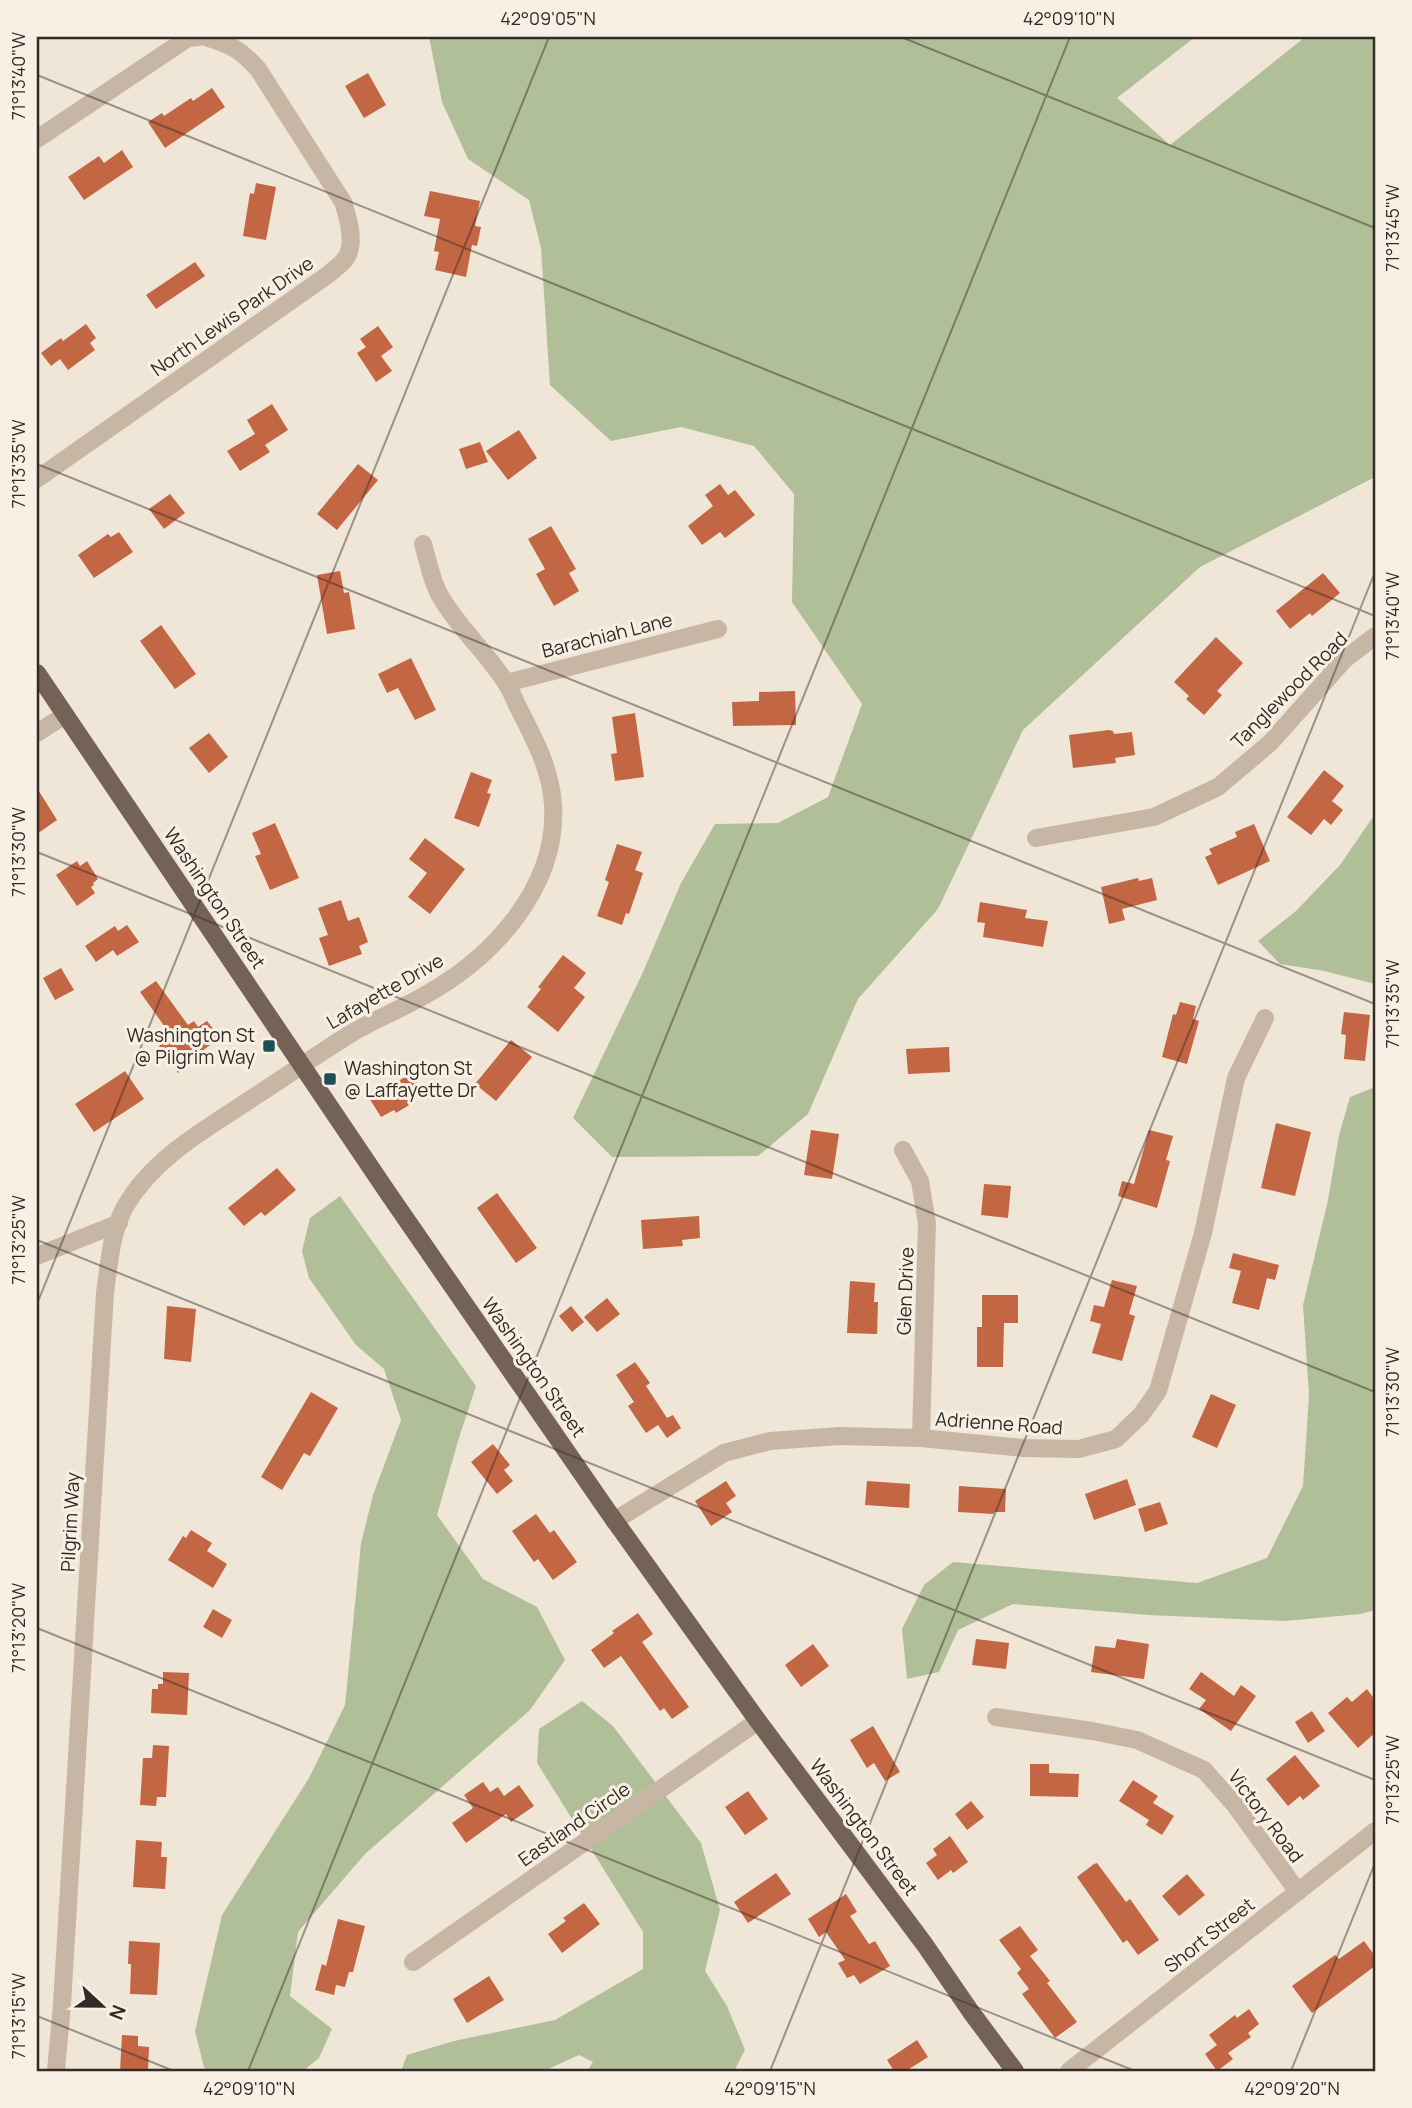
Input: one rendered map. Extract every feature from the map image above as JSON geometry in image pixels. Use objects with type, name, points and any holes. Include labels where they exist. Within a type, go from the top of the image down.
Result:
[{"type":"main road","name":"Washington Street","points":[[37,673],[388,1193],[614,1521],[1015,2071]]},
{"type":"street","points":[[37,139],[188,38],[199,37]]},
{"type":"street","name":"North Lewis Park Drive","points":[[37,479],[329,274],[348,256],[350,224],[344,202],[258,69],[227,43],[206,37]]},
{"type":"street","name":"Lafayette Drive","points":[[302,1065],[353,1032],[429,993],[500,938],[524,906],[539,878],[551,841],[554,806],[547,767],[506,683],[443,601],[423,544]]},
{"type":"street","name":"Barachiah Lane","points":[[506,683],[718,629]]},
{"type":"street","name":"Tanglewood Road","points":[[1036,838],[1154,817],[1218,787],[1270,743],[1345,659],[1375,636]]},
{"type":"street","points":[[37,733],[65,715]]},
{"type":"street","name":"Adrienne Road","points":[[614,1521],[724,1453],[770,1441],[840,1436],[921,1438],[1023,1448],[1079,1448],[1116,1439],[1141,1415],[1158,1391],[1199,1247],[1236,1078],[1265,1018]]},
{"type":"street","name":"Pilgrim Way","points":[[56,2071],[105,1293],[110,1253],[125,1206],[150,1174],[179,1147],[302,1065]]},
{"type":"street","name":"Glen Drive","points":[[903,1150],[920,1181],[928,1223],[921,1438]]},
{"type":"street","points":[[37,1256],[119,1223]]},
{"type":"street","name":"Victory Road","points":[[996,1717],[1137,1740],[1204,1770],[1235,1805],[1298,1892]]},
{"type":"street","name":"Eastland Circle","points":[[413,1962],[758,1721]]},
{"type":"street","name":"Short Street","points":[[1069,2071],[1375,1831]]},
{"type":"green space","points":[[429,37],[1195,37],[1117,98],[1170,145],[1305,37],[1375,37],[1375,477],[1200,567],[1023,730],[938,909],[858,999],[808,1114],[758,1156],[612,1157],[573,1118],[643,972],[681,883],[715,824],[778,823],[828,797],[862,704],[792,602],[794,494],[754,446],[681,427],[611,441],[550,385],[541,248],[529,200],[468,159],[442,102]]},
{"type":"green space","points":[[1375,814],[1375,984],[1324,971],[1280,964],[1258,941],[1296,911],[1340,865]]},
{"type":"green space","points":[[1375,1087],[1375,1610],[1361,1614],[1285,1621],[1149,1615],[1013,1604],[958,1630],[939,1672],[907,1679],[902,1629],[924,1585],[953,1562],[1197,1583],[1267,1558],[1303,1486],[1309,1395],[1303,1305],[1328,1200],[1339,1135],[1350,1097]]},
{"type":"green space","points":[[340,1196],[476,1386],[437,1515],[483,1579],[537,1607],[565,1660],[530,1710],[365,1854],[298,1932],[290,1996],[332,2029],[319,2058],[303,2071],[205,2071],[195,2031],[222,1915],[309,1778],[345,1705],[361,1543],[373,1495],[401,1420],[384,1369],[356,1345],[309,1278],[302,1251],[310,1218]]},
{"type":"green space","points":[[582,1701],[613,1726],[701,1843],[720,1910],[705,1971],[727,2006],[745,2050],[734,2071],[587,2071],[593,2062],[579,2055],[544,2071],[401,2071],[407,2055],[454,2041],[555,2020],[643,1969],[643,1932],[537,1763],[539,1729]]},
{"type":"building","points":[[368,73],[386,105],[364,118],[345,86]]},
{"type":"building","points":[[212,88],[225,107],[165,148],[148,122],[162,113],[164,116],[191,98],[193,101]]},
{"type":"building","points":[[122,150],[133,167],[84,200],[68,177],[99,156],[104,163]]},
{"type":"building","points":[[256,183],[276,187],[266,240],[243,236],[250,193],[254,194]]},
{"type":"building","points":[[430,191],[480,201],[475,226],[481,227],[477,246],[472,245],[466,277],[435,270],[439,252],[434,251],[440,219],[424,216]]},
{"type":"building","points":[[195,262],[205,276],[156,309],[146,295]]},
{"type":"building","points":[[86,324],[96,338],[90,343],[95,350],[68,370],[60,359],[51,366],[41,353]]},
{"type":"building","points":[[378,326],[393,347],[381,356],[392,371],[376,382],[357,353],[366,347],[360,339]]},
{"type":"building","points":[[272,404],[288,430],[265,445],[270,452],[240,471],[227,451],[255,434],[247,420]]},
{"type":"building","points":[[519,430],[537,458],[508,480],[486,451]]},
{"type":"building","points":[[480,442],[488,462],[466,469],[459,449]]},
{"type":"building","points":[[358,464],[378,480],[337,530],[317,514]]},
{"type":"building","points":[[720,484],[728,495],[735,490],[755,515],[725,538],[720,532],[702,545],[688,526],[713,506],[705,495]]},
{"type":"building","points":[[170,494],[185,513],[164,529],[149,509]]},
{"type":"building","points":[[551,526],[576,569],[569,573],[579,591],[554,606],[536,574],[545,569],[528,539]]},
{"type":"building","points":[[119,532],[133,552],[94,578],[78,555],[108,534],[111,537]]},
{"type":"building","points":[[340,571],[344,593],[349,592],[355,629],[327,634],[317,575]]},
{"type":"building","points":[[1323,573],[1340,593],[1312,616],[1310,613],[1290,629],[1276,611]]},
{"type":"building","points":[[161,625],[196,674],[175,689],[140,641]]},
{"type":"building","points":[[1216,637],[1243,663],[1217,691],[1222,695],[1204,715],[1186,699],[1189,696],[1174,682]]},
{"type":"building","points":[[411,658],[436,710],[415,720],[398,688],[387,693],[378,674]]},
{"type":"building","points":[[795,691],[796,725],[733,726],[732,702],[759,701],[759,692]]},
{"type":"building","points":[[635,713],[644,777],[615,781],[611,754],[617,753],[612,717]]},
{"type":"building","points":[[1109,730],[1114,734],[1132,732],[1135,755],[1115,758],[1116,763],[1073,768],[1069,735]]},
{"type":"building","points":[[209,733],[228,757],[209,773],[189,748]]},
{"type":"building","points":[[1324,770],[1344,786],[1332,801],[1343,810],[1331,825],[1324,819],[1311,835],[1287,817]]},
{"type":"building","points":[[471,772],[492,780],[487,793],[491,794],[479,827],[454,818]]},
{"type":"building","points":[[37,788],[57,820],[37,834]]},
{"type":"building","points":[[275,823],[299,878],[270,890],[255,856],[261,854],[252,833]]},
{"type":"building","points":[[1254,824],[1270,861],[1218,885],[1205,857],[1212,854],[1209,849],[1237,837],[1235,832]]},
{"type":"building","points":[[425,838],[465,869],[430,914],[408,897],[427,873],[409,859]]},
{"type":"building","points":[[617,844],[642,852],[635,870],[643,873],[629,914],[626,913],[622,925],[597,916],[609,882],[605,880]]},
{"type":"building","points":[[77,861],[80,866],[87,861],[98,879],[91,887],[95,893],[77,906],[56,875]]},
{"type":"building","points":[[1138,878],[1139,881],[1152,878],[1157,900],[1122,909],[1125,920],[1109,924],[1101,887]]},
{"type":"building","points":[[341,900],[348,921],[359,917],[368,942],[359,946],[362,954],[329,966],[319,938],[328,935],[318,908]]},
{"type":"building","points":[[980,902],[1027,910],[1025,918],[1048,921],[1043,947],[983,937],[985,923],[977,922]]},
{"type":"building","points":[[127,925],[139,942],[117,956],[113,950],[96,962],[85,946],[115,926],[118,931]]},
{"type":"building","points":[[563,955],[586,973],[574,988],[585,997],[558,1032],[527,1007],[541,989],[538,987]]},
{"type":"building","points":[[61,968],[74,990],[55,1000],[43,978]]},
{"type":"building","points":[[156,981],[188,1025],[194,1021],[198,1027],[207,1021],[218,1035],[208,1042],[210,1045],[190,1060],[192,1063],[178,1073],[159,1046],[172,1037],[140,992]]},
{"type":"building","points":[[1180,1002],[1196,1006],[1193,1019],[1199,1021],[1187,1064],[1162,1057],[1173,1014],[1176,1015]]},
{"type":"building","points":[[1344,1012],[1370,1015],[1365,1061],[1344,1059],[1346,1035],[1341,1034]]},
{"type":"building","points":[[511,1040],[532,1057],[496,1101],[475,1084]]},
{"type":"building","points":[[949,1047],[950,1072],[908,1074],[906,1049]]},
{"type":"building","points":[[125,1071],[144,1099],[94,1132],[75,1104]]},
{"type":"building","points":[[412,1073],[423,1092],[409,1100],[411,1104],[396,1113],[394,1110],[381,1117],[369,1098]]},
{"type":"building","points":[[1276,1123],[1311,1132],[1295,1196],[1261,1188]]},
{"type":"building","points":[[811,1130],[839,1134],[832,1179],[804,1175]]},
{"type":"building","points":[[1149,1130],[1173,1136],[1166,1160],[1170,1161],[1157,1208],[1118,1196],[1122,1181],[1134,1184]]},
{"type":"building","points":[[277,1168],[296,1190],[265,1216],[261,1212],[244,1226],[228,1208]]},
{"type":"building","points":[[984,1184],[1011,1186],[1008,1218],[981,1215]]},
{"type":"building","points":[[497,1193],[537,1248],[516,1263],[477,1208]]},
{"type":"building","points":[[699,1216],[700,1238],[682,1240],[683,1246],[643,1249],[641,1220]]},
{"type":"building","points":[[1233,1253],[1279,1265],[1275,1280],[1267,1278],[1259,1310],[1232,1303],[1241,1271],[1229,1268]]},
{"type":"building","points":[[1112,1280],[1137,1286],[1129,1314],[1135,1316],[1122,1361],[1092,1353],[1101,1324],[1090,1321],[1094,1305],[1104,1307]]},
{"type":"building","points":[[850,1281],[875,1283],[874,1302],[878,1302],[877,1334],[847,1333]]},
{"type":"building","points":[[982,1295],[1018,1295],[1018,1323],[1004,1323],[1003,1367],[977,1367],[977,1327],[982,1327]]},
{"type":"building","points":[[607,1298],[620,1314],[597,1332],[584,1317]]},
{"type":"building","points":[[167,1306],[196,1309],[191,1362],[164,1359]]},
{"type":"building","points":[[571,1306],[584,1322],[572,1332],[559,1316]]},
{"type":"building","points":[[635,1362],[650,1383],[646,1386],[667,1418],[673,1415],[681,1428],[667,1438],[658,1425],[646,1433],[628,1406],[634,1402],[616,1375]]},
{"type":"building","points":[[311,1392],[338,1408],[310,1456],[304,1453],[282,1490],[261,1477]]},
{"type":"building","points":[[1211,1394],[1236,1405],[1217,1448],[1192,1437]]},
{"type":"building","points":[[493,1444],[510,1465],[504,1470],[513,1481],[497,1494],[471,1462]]},
{"type":"building","points":[[1127,1479],[1136,1505],[1094,1520],[1085,1494]]},
{"type":"building","points":[[726,1481],[736,1496],[726,1503],[732,1512],[711,1526],[695,1501]]},
{"type":"building","points":[[867,1481],[910,1484],[909,1508],[865,1505]]},
{"type":"building","points":[[959,1486],[1006,1489],[1005,1512],[958,1512]]},
{"type":"building","points":[[1160,1502],[1168,1524],[1145,1532],[1138,1509]]},
{"type":"building","points":[[536,1514],[550,1533],[554,1530],[577,1562],[553,1580],[538,1559],[534,1562],[512,1531]]},
{"type":"building","points":[[191,1530],[212,1543],[207,1551],[227,1564],[213,1588],[168,1560],[183,1536],[186,1538]]},
{"type":"building","points":[[213,1609],[232,1620],[222,1638],[203,1627]]},
{"type":"building","points":[[638,1613],[653,1634],[642,1642],[689,1707],[672,1719],[664,1708],[660,1711],[621,1656],[604,1668],[591,1650]]},
{"type":"building","points":[[976,1639],[1009,1643],[1006,1669],[972,1665]]},
{"type":"building","points":[[1117,1639],[1149,1644],[1144,1679],[1091,1672],[1095,1646],[1115,1648]]},
{"type":"building","points":[[813,1644],[829,1666],[801,1687],[785,1665]]},
{"type":"building","points":[[163,1672],[189,1673],[187,1715],[151,1713],[152,1689],[158,1689],[158,1684],[163,1684]]},
{"type":"building","points":[[1201,1672],[1234,1696],[1241,1685],[1256,1696],[1231,1731],[1199,1709],[1206,1700],[1189,1689]]},
{"type":"building","points":[[1367,1689],[1375,1700],[1375,1733],[1358,1748],[1328,1713],[1347,1697],[1352,1702]]},
{"type":"building","points":[[1312,1711],[1325,1731],[1308,1743],[1295,1722]]},
{"type":"building","points":[[873,1726],[900,1772],[885,1781],[874,1763],[867,1768],[850,1740]]},
{"type":"building","points":[[153,1745],[169,1746],[166,1797],[157,1797],[156,1806],[140,1805],[143,1758],[152,1758]]},
{"type":"building","points":[[1295,1755],[1320,1786],[1303,1800],[1300,1796],[1288,1806],[1266,1779]]},
{"type":"building","points":[[1030,1764],[1049,1764],[1049,1773],[1079,1774],[1078,1797],[1030,1796]]},
{"type":"building","points":[[1133,1780],[1158,1796],[1153,1803],[1174,1816],[1162,1835],[1146,1825],[1149,1820],[1119,1801]]},
{"type":"building","points":[[483,1782],[490,1792],[498,1787],[504,1796],[519,1785],[534,1806],[511,1822],[506,1814],[466,1843],[452,1823],[473,1808],[464,1795]]},
{"type":"building","points":[[748,1791],[768,1819],[745,1835],[725,1807]]},
{"type":"building","points":[[971,1801],[984,1817],[967,1830],[955,1814]]},
{"type":"building","points":[[950,1836],[968,1862],[938,1880],[926,1863],[937,1855],[933,1849]]},
{"type":"building","points":[[136,1840],[162,1842],[161,1857],[167,1857],[165,1889],[133,1887]]},
{"type":"building","points":[[1097,1863],[1126,1902],[1130,1899],[1159,1940],[1138,1955],[1127,1940],[1123,1943],[1077,1877]]},
{"type":"building","points":[[776,1873],[791,1894],[748,1923],[734,1902]]},
{"type":"building","points":[[1187,1874],[1205,1895],[1179,1916],[1162,1896]]},
{"type":"building","points":[[846,1894],[857,1912],[850,1916],[869,1944],[875,1941],[890,1966],[860,1984],[854,1975],[847,1978],[838,1963],[845,1960],[826,1932],[819,1937],[808,1919]]},
{"type":"building","points":[[584,1903],[600,1924],[562,1953],[548,1934],[566,1921],[563,1918]]},
{"type":"building","points":[[338,1919],[365,1926],[353,1972],[349,1972],[345,1987],[336,1985],[334,1995],[315,1990],[322,1964],[326,1966]]},
{"type":"building","points":[[1020,1926],[1038,1950],[1030,1956],[1077,2022],[1055,2038],[1022,1994],[1029,1989],[1017,1973],[1021,1969],[999,1940]]},
{"type":"building","points":[[129,1941],[160,1943],[157,1995],[130,1994]]},
{"type":"building","points":[[1364,1941],[1375,1956],[1375,1966],[1312,2013],[1292,1986],[1335,1955],[1339,1959]]},
{"type":"building","points":[[489,1976],[504,2000],[467,2023],[453,1999]]},
{"type":"building","points":[[1249,2009],[1259,2024],[1248,2033],[1251,2037],[1228,2053],[1233,2059],[1217,2071],[1205,2054],[1217,2045],[1209,2035],[1235,2015],[1237,2018]]},
{"type":"building","points":[[122,2035],[138,2036],[138,2046],[149,2047],[148,2071],[120,2071]]},
{"type":"building","points":[[917,2040],[928,2057],[906,2071],[894,2071],[887,2060]]},
{"type":"place","name":"Washington St @ Pilgrim Way","points":[[269,1046]]},
{"type":"place","name":"Washington St @ Laffayette Dr","points":[[330,1079]]}]
